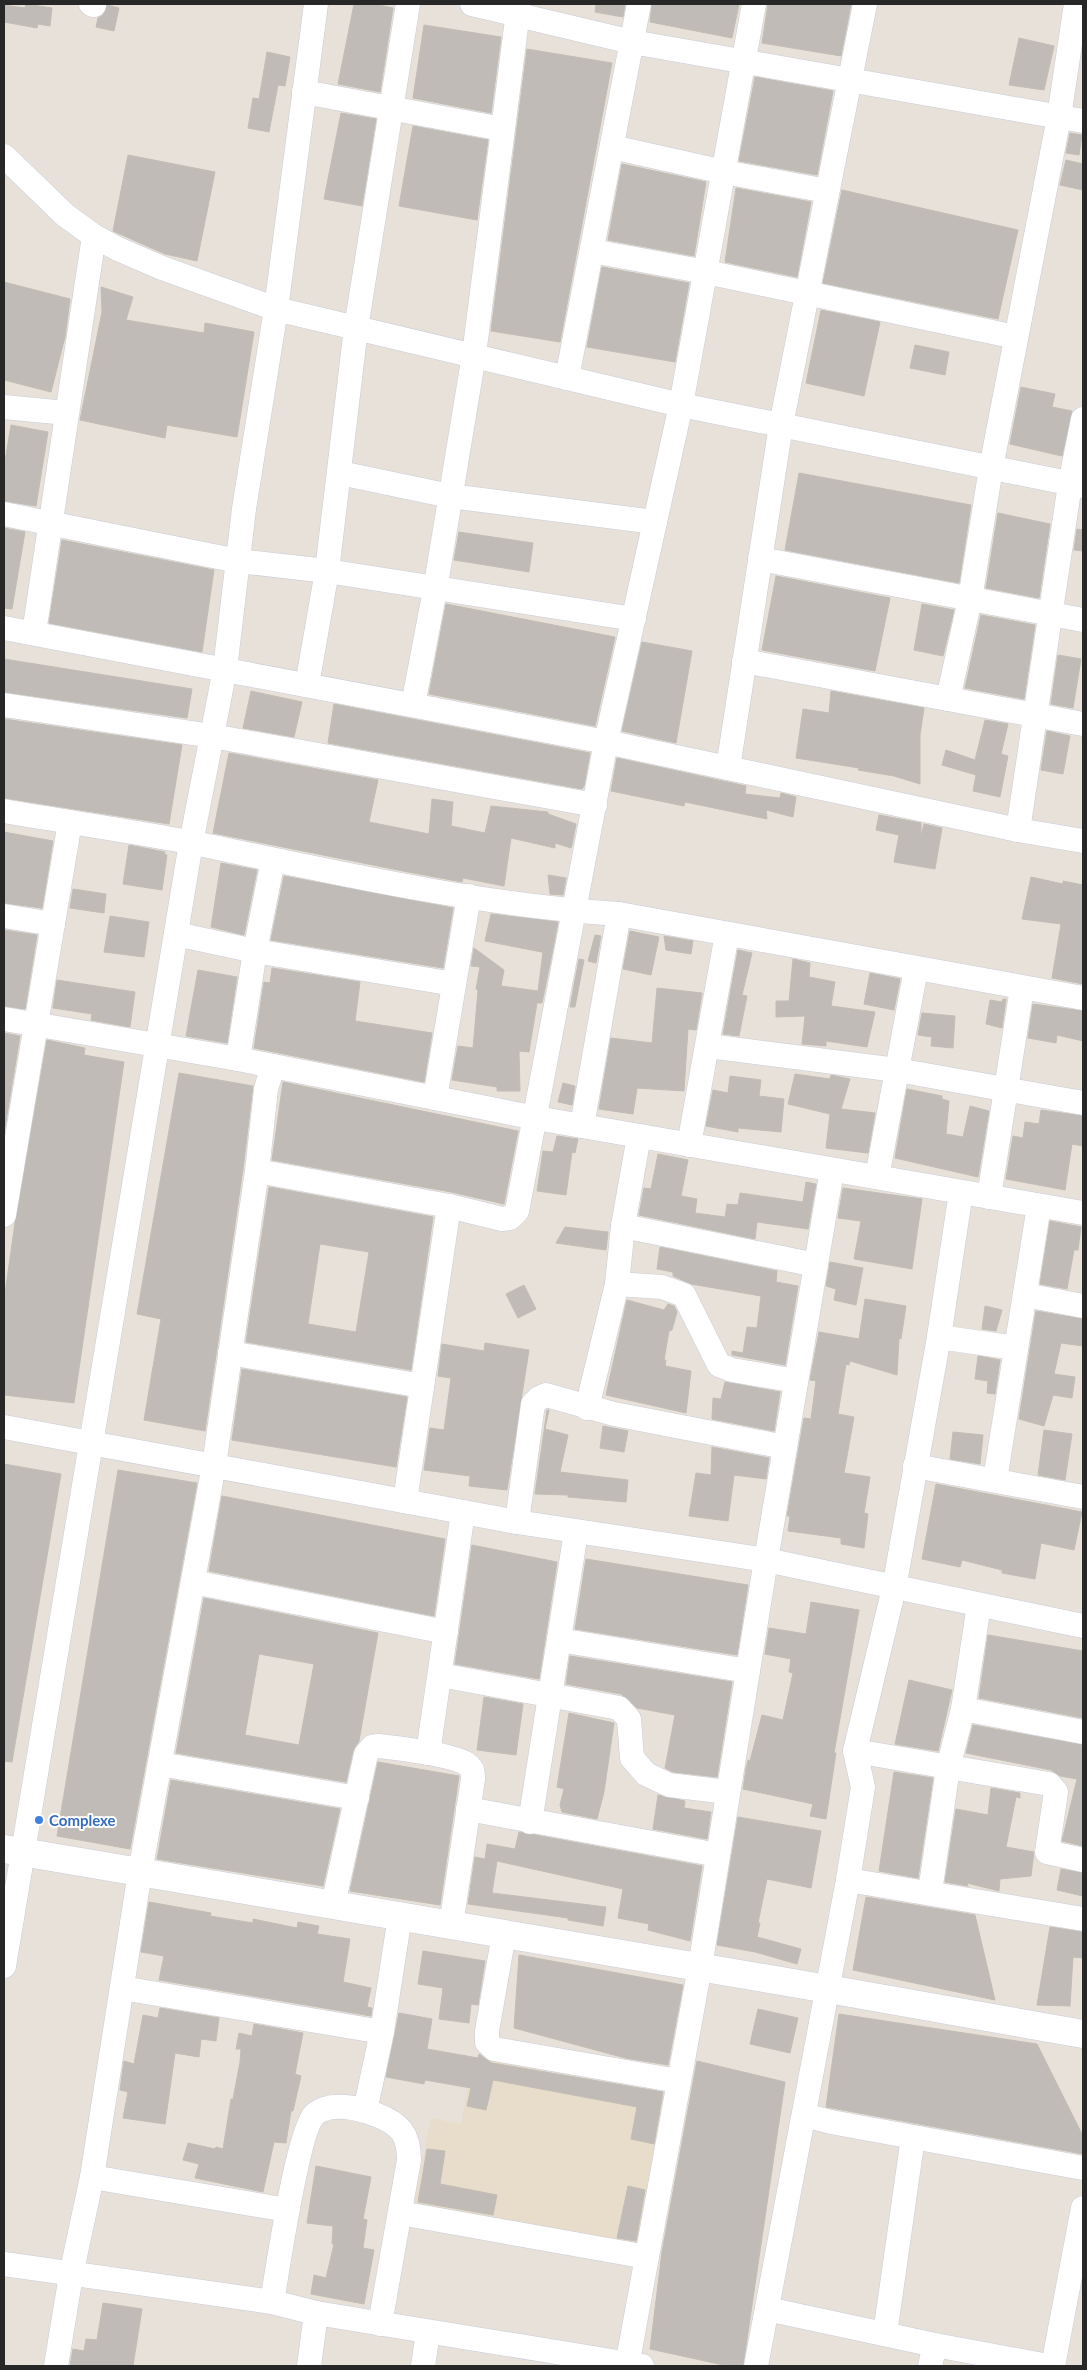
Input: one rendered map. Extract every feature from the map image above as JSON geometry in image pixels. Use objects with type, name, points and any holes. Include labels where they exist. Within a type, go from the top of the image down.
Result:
[{"type":"street","points":[[4,1966],[14,1850],[93,1442],[191,843],[225,669],[244,509],[276,309],[316,4]]},
{"type":"street","points":[[307,685],[327,571],[356,328],[408,4]]},
{"type":"street","points":[[472,4],[518,10],[632,42],[1083,121]]},
{"type":"street","points":[[567,378],[639,4]]},
{"type":"street","points":[[257,1171],[449,1206],[502,1219],[510,1218],[517,1212],[606,742],[681,405],[745,62],[754,4]]},
{"type":"street","points":[[728,768],[781,425],[848,80],[865,4]]},
{"type":"street","points":[[948,699],[970,599],[991,468],[1059,117],[1076,4]]},
{"type":"street","points":[[413,705],[435,590],[474,355],[518,10]]},
{"type":"street","points":[[304,92],[392,110],[502,129]]},
{"type":"street","points":[[612,147],[724,172],[827,190]]},
{"type":"street","points":[[4,156],[65,215],[94,236],[118,249],[162,268],[276,309],[681,405],[1077,485]]},
{"type":"street","points":[[34,633],[94,236]]},
{"type":"street","points":[[592,251],[706,272],[1016,337]]},
{"type":"street","points":[[4,407],[66,413]]},
{"type":"street","points":[[1018,830],[1051,614],[1077,485],[1083,419]]},
{"type":"street","points":[[340,473],[450,496],[655,522]]},
{"type":"street","points":[[4,514],[238,561],[327,571],[435,590],[634,619]]},
{"type":"street","points":[[760,560],[1083,620]]},
{"type":"street","points":[[4,628],[606,742],[1018,830],[1083,841]]},
{"type":"street","points":[[744,661],[1083,724]]},
{"type":"street","points":[[4,704],[212,736],[595,805]]},
{"type":"street","points":[[4,811],[191,843],[469,896],[574,911],[619,914],[1083,998]]},
{"type":"street","points":[[4,1215],[12,1119],[36,1025],[70,822]]},
{"type":"street","points":[[238,1059],[255,951],[273,860]]},
{"type":"street","points":[[435,1098],[469,896]]},
{"type":"street","points":[[582,1126],[619,914]]},
{"type":"street","points":[[4,916],[53,924]]},
{"type":"street","points":[[176,934],[255,951],[454,984]]},
{"type":"street","points":[[689,1145],[727,934]]},
{"type":"street","points":[[877,1178],[916,969]]},
{"type":"street","points":[[989,1197],[1022,988]]},
{"type":"street","points":[[4,1019],[238,1059],[536,1118],[1083,1214]]},
{"type":"street","points":[[708,1046],[897,1070],[1006,1091],[1083,1103]]},
{"type":"street","points":[[56,2366],[71,2275],[92,2177],[140,1872],[214,1465],[257,1171],[266,1088],[273,1066]]},
{"type":"street","points":[[587,1408],[617,1284],[623,1226],[639,1136]]},
{"type":"street","points":[[4,2264],[272,2302],[316,2313],[632,2365],[647,2257],[700,1967],[832,1170]]},
{"type":"street","points":[[756,2366],[828,1989],[863,1787],[855,1751],[894,1588],[939,1337],[962,1192]]},
{"type":"street","points":[[404,1501],[449,1206]]},
{"type":"street","points":[[995,1480],[1038,1206]]},
{"type":"street","points":[[623,1226],[816,1265]]},
{"type":"street","points":[[617,1284],[662,1287],[684,1295],[719,1365],[732,1370],[796,1381]]},
{"type":"street","points":[[1025,1295],[1083,1306]]},
{"type":"street","points":[[939,1337],[1016,1348]]},
{"type":"street","points":[[230,1353],[422,1386]]},
{"type":"street","points":[[517,1522],[533,1404],[539,1398],[546,1395],[587,1408],[785,1447]]},
{"type":"street","points":[[4,1427],[517,1522],[766,1560],[1083,1626]]},
{"type":"street","points":[[915,1466],[1083,1497]]},
{"type":"street","points":[[428,1753],[463,1512]]},
{"type":"street","points":[[530,1822],[576,1532]]},
{"type":"street","points":[[193,1582],[446,1632]]},
{"type":"street","points":[[930,1892],[948,1768],[963,1709],[979,1605]]},
{"type":"street","points":[[559,1640],[748,1671]]},
{"type":"street","points":[[440,1675],[550,1697],[619,1708],[629,1719],[632,1758],[646,1774],[669,1785],[728,1792]]},
{"type":"street","points":[[963,1709],[1083,1732]]},
{"type":"street","points":[[333,1905],[366,1754],[372,1747],[379,1746],[428,1753],[466,1763],[472,1770],[451,1925]]},
{"type":"street","points":[[855,1751],[1029,1780],[1053,1786],[1056,1792],[1047,1852],[1083,1860]]},
{"type":"street","points":[[160,1764],[357,1798]]},
{"type":"street","points":[[468,1809],[718,1856]]},
{"type":"street","points":[[14,1850],[1083,2034]]},
{"type":"street","points":[[848,1880],[930,1892],[1083,1919]]},
{"type":"street","points":[[366,2111],[382,2032],[400,1916]]},
{"type":"street","points":[[504,1934],[487,2032],[487,2042],[494,2049],[678,2081]]},
{"type":"street","points":[[122,1988],[382,2032]]},
{"type":"street","points":[[272,2302],[287,2210],[306,2130],[313,2115],[324,2108],[335,2107],[366,2111],[386,2119],[401,2128],[409,2144],[409,2160],[380,2324]]},
{"type":"street","points":[[804,2115],[1083,2168]]},
{"type":"street","points":[[884,2334],[913,2137]]},
{"type":"street","points":[[92,2177],[287,2210]]},
{"type":"street","points":[[1053,2366],[1083,2208]]},
{"type":"street","points":[[400,2213],[647,2257]]},
{"type":"street","points":[[767,2309],[884,2334],[933,2356],[1048,2366]]},
{"type":"street","points":[[309,2366],[316,2313]]},
{"type":"street","points":[[423,2366],[428,2332]]},
{"type":"shaded area","points":[[474,2057],[668,2096],[638,2251],[414,2206],[431,2118],[461,2124]]},
{"type":"building","points":[[26,4],[52,8],[50,26],[38,24],[37,28],[4,22],[4,5],[25,8]]},
{"type":"building","points":[[354,4],[375,4],[393,8],[380,92],[338,84]]},
{"type":"building","points":[[596,4],[625,4],[623,17],[595,12]]},
{"type":"building","points":[[652,4],[739,4],[732,38],[650,22]]},
{"type":"building","points":[[768,4],[851,4],[841,56],[762,43]]},
{"type":"building","points":[[107,5],[119,8],[114,31],[96,27],[98,18],[103,15]]},
{"type":"building","points":[[424,25],[501,37],[491,113],[413,98]]},
{"type":"building","points":[[1019,38],[1054,46],[1044,90],[1009,85]]},
{"type":"building","points":[[527,49],[612,63],[560,342],[491,331]]},
{"type":"building","points":[[267,52],[290,57],[285,86],[278,85],[269,132],[248,128],[253,98],[259,99]]},
{"type":"building","points":[[755,77],[833,91],[817,175],[739,161]]},
{"type":"building","points":[[341,113],[376,119],[362,206],[324,199]]},
{"type":"building","points":[[413,126],[488,140],[477,220],[399,206]]},
{"type":"building","points":[[1070,133],[1082,135],[1079,155],[1066,153]]},
{"type":"building","points":[[128,155],[215,172],[197,261],[165,254],[113,231]]},
{"type":"building","points":[[1066,160],[1083,164],[1083,190],[1060,185]]},
{"type":"building","points":[[622,164],[706,182],[694,256],[608,240]]},
{"type":"building","points":[[736,188],[811,202],[797,277],[725,262]]},
{"type":"building","points":[[842,190],[1018,230],[998,319],[823,283]]},
{"type":"building","points":[[602,267],[689,283],[675,362],[587,347]]},
{"type":"building","points":[[4,282],[70,299],[65,337],[51,392],[4,380]]},
{"type":"building","points":[[101,287],[133,297],[126,320],[204,333],[205,323],[254,332],[237,437],[167,425],[165,438],[80,420],[102,312]]},
{"type":"building","points":[[821,310],[880,322],[864,396],[806,383]]},
{"type":"building","points":[[915,345],[949,352],[945,375],[910,368]]},
{"type":"building","points":[[1021,387],[1055,394],[1052,407],[1072,411],[1062,456],[1010,444]]},
{"type":"building","points":[[11,425],[48,432],[36,506],[4,501],[4,467]]},
{"type":"building","points":[[799,473],[971,505],[959,583],[785,550]]},
{"type":"building","points":[[998,513],[1050,524],[1039,598],[986,588]]},
{"type":"building","points":[[4,528],[25,532],[12,609],[4,608]]},
{"type":"building","points":[[1077,529],[1083,530],[1083,551],[1074,550]]},
{"type":"building","points":[[459,532],[533,543],[529,572],[454,560]]},
{"type":"building","points":[[62,540],[214,570],[202,652],[49,623]]},
{"type":"building","points":[[776,576],[890,598],[875,671],[762,650]]},
{"type":"building","points":[[446,604],[615,637],[595,726],[429,694]]},
{"type":"building","points":[[922,604],[954,610],[943,656],[914,650]]},
{"type":"building","points":[[981,615],[1035,625],[1024,699],[965,688]]},
{"type":"building","points":[[642,642],[692,651],[676,743],[622,731]]},
{"type":"building","points":[[1058,655],[1081,659],[1073,708],[1051,704]]},
{"type":"building","points":[[4,659],[192,689],[187,718],[4,692]]},
{"type":"building","points":[[251,691],[302,702],[294,737],[243,728]]},
{"type":"building","points":[[831,691],[924,708],[920,735],[920,784],[894,776],[858,770],[859,768],[796,758],[803,709],[829,713]]},
{"type":"building","points":[[334,704],[590,753],[584,786],[582,789],[328,743]]},
{"type":"building","points":[[4,719],[182,745],[169,824],[4,798]]},
{"type":"building","points":[[985,720],[1008,724],[1001,754],[1008,756],[1000,797],[973,791],[976,775],[942,765],[946,750],[975,760]]},
{"type":"building","points":[[1047,731],[1070,736],[1063,774],[1041,770]]},
{"type":"building","points":[[229,753],[378,780],[369,822],[429,834],[432,799],[453,802],[451,826],[485,833],[491,806],[548,812],[548,814],[576,824],[572,845],[571,848],[555,843],[555,848],[511,838],[504,886],[463,878],[462,882],[213,833]]},
{"type":"building","points":[[617,758],[746,786],[745,794],[780,798],[781,793],[796,797],[793,817],[766,810],[767,819],[685,802],[684,806],[611,791]]},
{"type":"building","points":[[879,815],[921,823],[921,836],[924,824],[942,828],[935,869],[894,862],[899,835],[876,830]]},
{"type":"building","points":[[4,832],[53,841],[42,908],[4,903]]},
{"type":"building","points":[[129,845],[165,852],[164,854],[167,855],[162,890],[123,884]]},
{"type":"building","points":[[221,863],[257,870],[244,935],[211,927]]},
{"type":"building","points":[[548,875],[566,878],[563,895],[550,894]]},
{"type":"building","points":[[284,876],[453,908],[443,968],[271,940]]},
{"type":"building","points":[[1031,877],[1063,884],[1063,881],[1083,885],[1083,984],[1052,978],[1061,924],[1022,919]]},
{"type":"building","points":[[73,889],[106,894],[104,913],[70,908]]},
{"type":"building","points":[[491,914],[558,922],[552,954],[485,941]]},
{"type":"building","points":[[110,916],[149,922],[144,957],[104,952]]},
{"type":"building","points":[[4,930],[37,935],[25,1009],[4,1006]]},
{"type":"building","points":[[630,931],[659,937],[651,975],[623,969]]},
{"type":"building","points":[[595,935],[601,936],[596,963],[588,961]]},
{"type":"building","points":[[664,936],[693,941],[691,954],[666,950]]},
{"type":"building","points":[[474,948],[504,970],[501,986],[538,991],[543,952],[552,954],[542,1003],[537,1003],[529,1052],[519,1051],[520,1091],[497,1091],[497,1087],[452,1080],[458,1046],[473,1048],[478,990],[476,989],[480,967],[471,966]]},
{"type":"building","points":[[738,950],[752,953],[742,995],[747,996],[739,1036],[723,1034]]},
{"type":"building","points":[[579,959],[584,960],[575,1007],[570,1007]]},
{"type":"building","points":[[793,959],[810,963],[809,977],[835,982],[831,1006],[875,1012],[867,1047],[826,1041],[826,1046],[802,1044],[805,1016],[776,1017],[776,1001],[789,1001]]},
{"type":"building","points":[[272,968],[360,982],[355,1021],[432,1033],[424,1082],[254,1048],[264,982],[270,983]]},
{"type":"building","points":[[198,970],[237,977],[227,1043],[186,1036]]},
{"type":"building","points":[[870,973],[900,979],[894,1010],[864,1004]]},
{"type":"building","points":[[57,980],[135,992],[130,1027],[91,1020],[92,1014],[53,1008]]},
{"type":"building","points":[[657,988],[702,993],[696,1030],[688,1029],[684,1091],[637,1088],[633,1114],[599,1109],[611,1038],[652,1043]]},
{"type":"building","points":[[1003,999],[1006,999],[1002,1028],[986,1024],[990,1000],[1002,1002]]},
{"type":"building","points":[[1033,1004],[1083,1011],[1083,1041],[1057,1035],[1056,1043],[1028,1038]]},
{"type":"building","points":[[922,1013],[955,1016],[953,1048],[931,1046],[932,1037],[918,1035]]},
{"type":"building","points":[[4,1033],[20,1036],[4,1133]]},
{"type":"building","points":[[47,1040],[85,1048],[84,1055],[124,1062],[74,1403],[4,1395],[4,1300],[15,1223]]},
{"type":"building","points":[[179,1073],[253,1086],[243,1169],[205,1431],[144,1420],[161,1319],[137,1314]]},
{"type":"building","points":[[795,1074],[830,1079],[831,1075],[850,1079],[841,1109],[875,1113],[868,1153],[826,1148],[830,1114],[788,1104]]},
{"type":"building","points":[[730,1076],[761,1080],[759,1096],[784,1099],[781,1132],[738,1128],[738,1132],[706,1126],[713,1090],[728,1093]]},
{"type":"building","points":[[283,1082],[518,1131],[504,1204],[451,1192],[272,1160]]},
{"type":"building","points":[[563,1083],[575,1086],[572,1105],[558,1102]]},
{"type":"building","points":[[907,1089],[942,1096],[942,1099],[949,1101],[946,1134],[963,1137],[970,1106],[989,1111],[978,1177],[895,1158]]},
{"type":"building","points":[[1041,1110],[1083,1116],[1083,1146],[1072,1144],[1065,1190],[1006,1179],[1013,1136],[1023,1138],[1025,1122],[1039,1124]]},
{"type":"building","points":[[557,1136],[578,1139],[575,1153],[572,1152],[566,1195],[537,1191],[543,1151],[553,1152]]},
{"type":"building","points":[[658,1154],[688,1160],[681,1196],[697,1199],[695,1213],[725,1217],[727,1204],[738,1205],[740,1193],[803,1202],[806,1182],[816,1184],[808,1229],[757,1222],[755,1239],[639,1215],[644,1188],[651,1189]]},
{"type":"building","points":[[269,1187],[433,1217],[411,1370],[246,1342]],"holes":[[[320,1244],[369,1252],[356,1332],[308,1324]]]},
{"type":"building","points":[[843,1188],[922,1199],[912,1269],[854,1259],[861,1221],[838,1218]]},
{"type":"building","points":[[1050,1221],[1081,1227],[1078,1250],[1074,1250],[1067,1289],[1040,1284]]},
{"type":"building","points":[[565,1227],[608,1232],[606,1250],[556,1243]]},
{"type":"building","points":[[660,1247],[777,1271],[776,1282],[798,1286],[785,1365],[732,1355],[732,1351],[743,1353],[747,1327],[757,1328],[761,1296],[691,1284],[673,1276],[673,1272],[657,1269]]},
{"type":"building","points":[[830,1262],[863,1268],[856,1305],[834,1300],[836,1289],[826,1286]]},
{"type":"building","points":[[524,1285],[536,1309],[518,1318],[506,1294]]},
{"type":"building","points":[[865,1299],[906,1306],[901,1339],[899,1338],[897,1375],[850,1361],[849,1365],[846,1364],[838,1414],[854,1417],[844,1473],[870,1477],[864,1513],[868,1514],[864,1548],[841,1544],[841,1538],[788,1531],[790,1516],[787,1516],[804,1418],[811,1419],[816,1381],[810,1380],[819,1332],[859,1339]]},
{"type":"building","points":[[627,1300],[664,1310],[668,1304],[674,1306],[677,1312],[672,1330],[669,1331],[664,1360],[666,1360],[665,1366],[691,1371],[686,1413],[606,1395]]},
{"type":"building","points":[[985,1306],[1002,1310],[996,1331],[982,1329]]},
{"type":"building","points":[[1036,1311],[1083,1319],[1083,1346],[1061,1343],[1054,1374],[1075,1377],[1072,1398],[1053,1395],[1044,1426],[1019,1419]]},
{"type":"building","points":[[485,1343],[529,1350],[507,1490],[469,1486],[470,1476],[424,1470],[430,1428],[444,1430],[451,1378],[438,1376],[442,1344],[484,1351]]},
{"type":"building","points":[[978,1356],[1000,1360],[995,1394],[987,1393],[988,1381],[975,1379]]},
{"type":"building","points":[[242,1369],[407,1397],[396,1467],[232,1440]]},
{"type":"building","points":[[725,1382],[780,1392],[774,1431],[712,1419],[713,1398],[721,1399]]},
{"type":"building","points":[[547,1410],[549,1410],[545,1429],[568,1435],[560,1472],[628,1480],[626,1502],[568,1497],[568,1495],[535,1494]]},
{"type":"building","points":[[603,1426],[628,1431],[624,1452],[600,1448]]},
{"type":"building","points":[[1044,1430],[1072,1434],[1065,1480],[1038,1475]]},
{"type":"building","points":[[953,1432],[983,1435],[980,1464],[950,1459]]},
{"type":"building","points":[[712,1447],[769,1458],[766,1479],[734,1475],[728,1521],[689,1516],[696,1473],[711,1475]]},
{"type":"building","points":[[4,1464],[61,1474],[12,1762],[4,1761]]},
{"type":"building","points":[[118,1470],[197,1483],[130,1849],[57,1836]]},
{"type":"building","points":[[936,1484],[1082,1512],[1074,1550],[1041,1543],[1035,1579],[1002,1573],[1002,1570],[962,1560],[960,1567],[922,1559]]},
{"type":"building","points":[[222,1496],[445,1539],[434,1616],[209,1571]]},
{"type":"building","points":[[472,1545],[557,1562],[539,1679],[455,1664]]},
{"type":"building","points":[[586,1559],[748,1585],[737,1655],[575,1629]]},
{"type":"building","points":[[204,1598],[378,1633],[359,1741],[353,1751],[346,1782],[176,1753]],"holes":[[[259,1654],[314,1664],[299,1745],[245,1735]]]},
{"type":"building","points":[[811,1602],[859,1610],[834,1753],[836,1753],[826,1819],[810,1816],[813,1804],[743,1789],[748,1760],[750,1761],[762,1715],[783,1720],[793,1673],[789,1672],[791,1659],[765,1654],[769,1628],[806,1634]]},
{"type":"building","points":[[988,1635],[1083,1651],[1083,1718],[979,1698]]},
{"type":"building","points":[[570,1656],[732,1682],[717,1777],[673,1772],[665,1768],[675,1715],[637,1708],[621,1694],[566,1684]]},
{"type":"building","points":[[909,1680],[952,1690],[938,1751],[895,1744]]},
{"type":"building","points":[[484,1697],[523,1704],[516,1755],[477,1750]]},
{"type":"building","points":[[569,1713],[614,1723],[604,1792],[597,1819],[562,1812],[560,1805],[564,1789],[557,1787]]},
{"type":"building","points":[[973,1725],[1083,1745],[1083,1846],[1062,1841],[1077,1779],[1060,1776],[1051,1770],[966,1753]]},
{"type":"building","points":[[378,1762],[459,1776],[440,1905],[350,1891]]},
{"type":"building","points":[[894,1772],[933,1778],[918,1878],[879,1871]]},
{"type":"building","points":[[171,1780],[340,1809],[323,1886],[157,1859]]},
{"type":"building","points":[[991,1788],[1020,1793],[1020,1798],[1016,1797],[1006,1847],[1034,1852],[1031,1876],[1000,1879],[999,1891],[967,1883],[968,1886],[945,1882],[956,1809],[988,1815]]},
{"type":"building","points":[[658,1795],[685,1801],[684,1808],[711,1812],[707,1839],[653,1829]]},
{"type":"building","points":[[738,1817],[821,1831],[811,1888],[767,1879],[758,1923],[760,1923],[757,1937],[801,1949],[797,1964],[755,1952],[717,1945]]},
{"type":"building","points":[[519,1832],[702,1866],[690,1941],[648,1930],[649,1924],[618,1918],[623,1889],[497,1861],[492,1893],[606,1907],[603,1926],[568,1920],[568,1918],[468,1904],[475,1857],[485,1859],[487,1844],[515,1849]]},
{"type":"building","points":[[1061,1869],[1083,1873],[1083,1896],[1057,1890]]},
{"type":"building","points":[[866,1897],[975,1915],[995,2000],[853,1970]]},
{"type":"building","points":[[149,1902],[211,1913],[210,1916],[253,1923],[253,1919],[297,1928],[298,1922],[319,1926],[317,1934],[350,1939],[343,1982],[371,1988],[367,2007],[372,2008],[371,2016],[159,1980],[164,1956],[141,1952]]},
{"type":"building","points":[[1050,1927],[1083,1932],[1083,1958],[1073,1957],[1070,2006],[1037,2005]]},
{"type":"building","points":[[423,1951],[485,1961],[478,2005],[471,2004],[469,2023],[439,2019],[443,1988],[418,1984]]},
{"type":"building","points":[[519,1955],[683,1985],[668,2065],[625,2058],[514,2028]]},
{"type":"building","points":[[160,2008],[219,2018],[216,2041],[201,2039],[199,2057],[175,2053],[165,2124],[123,2118],[128,2092],[120,2090],[124,2061],[134,2064],[143,2015],[158,2018]]},
{"type":"building","points":[[758,2009],[798,2018],[790,2053],[750,2044]]},
{"type":"building","points":[[399,2013],[432,2019],[427,2049],[478,2058],[479,2054],[492,2063],[663,2092],[654,2144],[631,2139],[637,2107],[493,2080],[486,2110],[467,2106],[471,2088],[425,2080],[424,2084],[386,2077]]},
{"type":"building","points":[[839,2014],[1037,2044],[1083,2136],[1083,2154],[826,2107]]},
{"type":"building","points":[[254,2024],[303,2033],[295,2074],[301,2076],[293,2111],[291,2111],[286,2143],[274,2142],[263,2192],[195,2178],[199,2164],[183,2160],[188,2143],[223,2149],[231,2099],[233,2099],[240,2062],[241,2049],[236,2049],[239,2033],[252,2036]]},
{"type":"building","points":[[697,2061],[785,2082],[743,2366],[728,2366],[650,2349],[662,2252]]},
{"type":"building","points":[[427,2149],[445,2151],[440,2184],[497,2195],[493,2215],[418,2202]]},
{"type":"building","points":[[316,2166],[371,2177],[363,2219],[367,2220],[363,2248],[374,2250],[364,2304],[311,2294],[314,2275],[326,2278],[334,2244],[332,2244],[333,2226],[307,2223]]},
{"type":"building","points":[[628,2186],[645,2190],[636,2241],[617,2238]]},
{"type":"building","points":[[103,2303],[142,2309],[133,2366],[70,2366],[73,2349],[84,2351],[86,2339],[97,2340]]},
{"type":"place","name":"Complexe","points":[[39,1820]]}]
